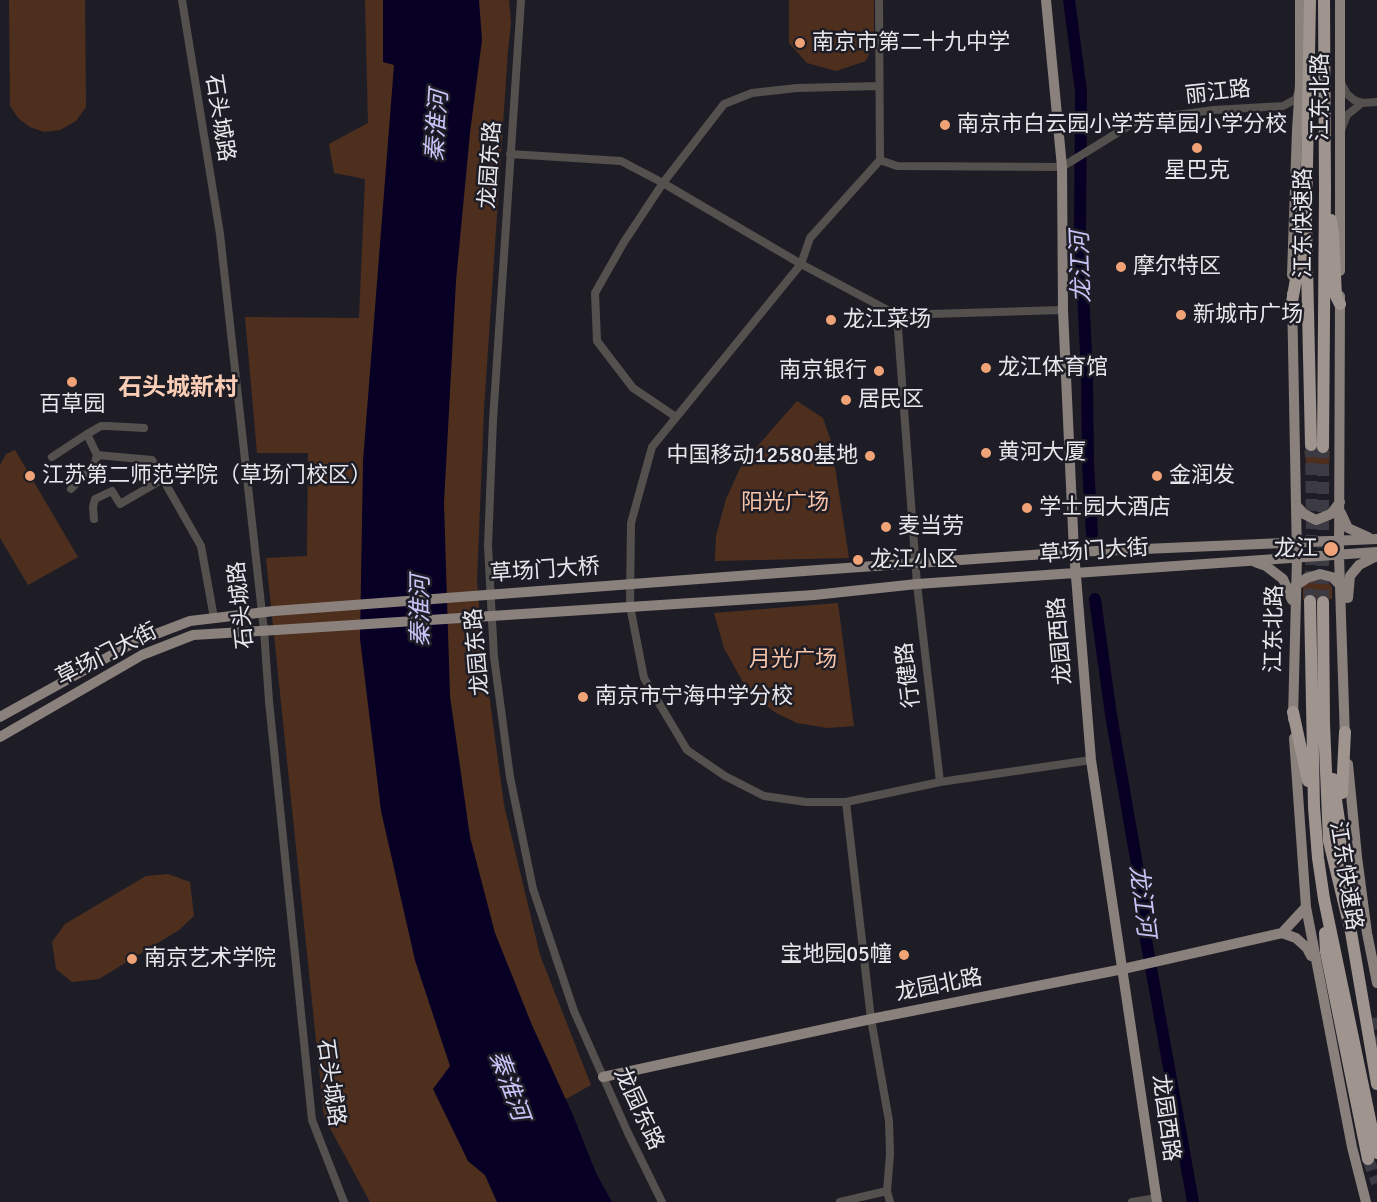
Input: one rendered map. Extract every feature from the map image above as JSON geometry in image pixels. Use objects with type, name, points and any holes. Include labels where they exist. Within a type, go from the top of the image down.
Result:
[{"type":"highway","name":"江东快速路","points":[[1310,0],[1306,222],[1317,446],[1325,190],[1324,0]]},
{"type":"highway","points":[[1325,190],[1333,234],[1336,296],[1340,304]]},
{"type":"highway","points":[[1292,302],[1306,222]]},
{"type":"highway","name":"江东快速路","points":[[1310,601],[1314,807],[1324,899],[1372,1156]]},
{"type":"highway","name":"江东快速路","points":[[1323,602],[1324,724],[1329,841],[1351,932],[1377,1084]]},
{"type":"highway","points":[[1293,712],[1314,807]]},
{"type":"highway","points":[[1324,724],[1347,861]]},
{"type":"highway","points":[[1345,732],[1341,778],[1347,861],[1353,917],[1370,1009]]},
{"type":"main road","name":"龙园西路","points":[[1046,0],[1062,167],[1063,310],[1075,573],[1091,760],[1157,1200]]},
{"type":"main road","name":"江东北路","points":[[1299,0],[1300,84],[1292,302],[1297,557],[1293,712],[1306,908],[1352,1147],[1366,1202]]},
{"type":"main road","name":"江东北路","points":[[1340,0],[1339,556],[1341,632],[1345,732],[1358,868],[1377,983]]},
{"type":"main road","points":[[1296,505],[1304,514],[1316,520],[1331,514],[1339,506],[1348,528],[1362,536],[1377,538]]},
{"type":"main road","points":[[1274,544],[1286,536],[1296,523]]},
{"type":"main road","name":"草场门大街","points":[[818,570],[1074,552],[1377,538]]},
{"type":"main road","name":"草场门大街","points":[[814,595],[917,584],[1297,557],[1377,554]]},
{"type":"main road","points":[[1341,632],[1348,621],[1347,592],[1350,576],[1359,565],[1377,554]]},
{"type":"main road","points":[[1252,560],[1266,566],[1283,579],[1296,611]]},
{"type":"main road","name":"草场门大桥","points":[[274,611],[818,570]]},
{"type":"main road","points":[[1296,586],[1320,573],[1332,577],[1341,586]]},
{"type":"main road","name":"草场门大桥","points":[[270,631],[814,595]]},
{"type":"main road","name":"草场门大街","points":[[0,717],[135,642],[190,621],[274,611]]},
{"type":"main road","name":"草场门大街","points":[[0,737],[142,655],[193,635],[270,631]]},
{"type":"main road","points":[[1306,908],[1282,933],[1296,938],[1307,948],[1317,966]]},
{"type":"main road","name":"龙园北路","points":[[603,1077],[871,1019],[1123,969],[1282,933]]},
{"type":"street","name":"石头城路","points":[[182,0],[220,234],[262,612],[270,631],[268,701],[312,1120],[344,1202]]},
{"type":"street","points":[[879,0],[880,160],[810,238],[801,264],[652,447],[631,523],[630,606],[645,678],[687,750],[724,776],[764,796],[806,802],[846,802],[940,782],[1091,760]]},
{"type":"street","name":"龙园东路","points":[[520,2],[493,420],[488,546],[494,657],[510,777],[533,889],[574,1011],[628,1133],[662,1202]]},
{"type":"street","points":[[1341,83],[1347,94],[1354,100],[1362,103],[1377,102]]},
{"type":"street","name":"丽江路","points":[[1062,167],[1138,120],[1214,110],[1283,106],[1296,99],[1300,84]]},
{"type":"street","points":[[676,417],[633,388],[597,341],[595,293],[624,242],[663,183],[724,104],[752,93],[797,88],[879,86]]},
{"type":"street","points":[[1341,130],[1347,115],[1362,103]]},
{"type":"street","name":"丽江路","points":[[1283,106],[1292,110],[1296,116],[1297,130]]},
{"type":"street","points":[[510,154],[621,160],[801,264],[897,315],[1063,310]]},
{"type":"street","points":[[880,160],[897,166],[1062,167]]},
{"type":"street","name":"行健路","points":[[897,315],[915,564],[940,782]]},
{"type":"street","points":[[52,458],[101,426],[144,428]]},
{"type":"street","points":[[71,489],[94,466],[97,455],[87,434]]},
{"type":"street","points":[[97,455],[152,460],[201,546],[214,618]]},
{"type":"street","points":[[94,519],[95,499],[112,490],[120,504],[163,479]]},
{"type":"street","points":[[846,802],[871,1019],[889,1120],[890,1154],[887,1191],[890,1202]]},
{"type":"street","points":[[840,1202],[887,1191]]},
{"type":"street","points":[[1132,1202],[1157,1200]]},
{"type":"green space","points":[[9,0],[85,0],[86,107],[76,121],[60,130],[44,132],[30,127],[19,119],[10,106]]},
{"type":"green space","points":[[365,0],[509,0],[511,23],[484,409],[477,580],[482,643],[504,805],[540,955],[591,1085],[566,1099],[450,1067],[468,1161],[485,1175],[497,1202],[370,1202],[324,1117],[266,558],[307,556],[308,453],[257,453],[245,317],[359,318],[365,179],[334,173],[329,144],[368,123]],"holes":[[[387,834],[445,1050],[415,960]]]},
{"type":"green space","points":[[789,0],[874,0],[874,43],[866,61],[836,71],[807,63],[789,43]]},
{"type":"green space","name":"阳光广场","points":[[797,401],[823,418],[831,441],[849,558],[715,561],[716,536],[726,499],[742,464]]},
{"type":"green space","points":[[15,450],[78,557],[28,585],[0,538],[0,465],[6,454]]},
{"type":"green space","points":[[1304,451],[1330,451],[1327,471],[1321,475],[1314,475],[1307,466]]},
{"type":"green space","points":[[1312,578],[1327,580],[1332,587],[1332,599],[1303,600],[1303,585]]},
{"type":"green space","name":"月光广场","points":[[838,603],[854,726],[828,728],[797,723],[776,713],[754,696],[744,684],[724,648],[714,613]]},
{"type":"green space","points":[[168,874],[190,882],[194,916],[179,930],[99,979],[72,982],[56,969],[52,942],[65,924],[146,876]]},
{"type":"water","name":"秦淮河","points":[[383,0],[479,0],[482,40],[470,133],[456,281],[444,503],[450,696],[470,837],[495,933],[596,1173],[612,1202],[497,1202],[485,1175],[468,1161],[433,1089],[450,1066],[415,960],[381,811],[360,639],[363,461],[394,65],[383,62]]},
{"type":"waterway","name":"龙江河","points":[[1069,0],[1081,91],[1080,233],[1092,534]]},
{"type":"waterway","name":"龙江河","points":[[1095,599],[1111,715],[1145,911],[1145,934],[1193,1202]]},
{"type":"tunnel","points":[[1310,601],[1311,445]]},
{"type":"tunnel","points":[[1323,447],[1323,602]]},
{"type":"tunnel","points":[[1372,1018],[1377,1047]]},
{"type":"tunnel","points":[[1368,1159],[1377,1183]]},
{"type":"place","name":"南京市第二十九中学","points":[[800,43]]},
{"type":"place","name":"南京市白云园小学芳草园小学分校","points":[[945,125]]},
{"type":"place","name":"星巴克","points":[[1197,148]]},
{"type":"place","name":"摩尔特区","points":[[1121,267]]},
{"type":"place","name":"新城市广场","points":[[1181,315]]},
{"type":"place","name":"龙江菜场","points":[[831,320]]},
{"type":"place","name":"龙江体育馆","points":[[986,368]]},
{"type":"place","name":"南京银行","points":[[879,371]]},
{"type":"place","name":"百草园","points":[[72,382]]},
{"type":"place","name":"居民区","points":[[846,400]]},
{"type":"place","name":"黄河大厦","points":[[986,453]]},
{"type":"place","name":"中国移动12580基地","points":[[870,456]]},
{"type":"place","name":"江苏第二师范学院（草场门校区）","points":[[30,476]]},
{"type":"place","name":"金润发","points":[[1157,476]]},
{"type":"place","name":"学士园大酒店","points":[[1027,508]]},
{"type":"place","name":"麦当劳","points":[[886,527]]},
{"type":"place","name":"龙江","points":[[1331,549]]},
{"type":"place","name":"龙江小区","points":[[858,560]]},
{"type":"place","name":"南京市宁海中学分校","points":[[583,697]]},
{"type":"place","name":"宝地园05幢","points":[[904,955]]},
{"type":"place","name":"南京艺术学院","points":[[132,959]]},
{"type":"district","name":"石头城新村","points":[[178,389]]}]
